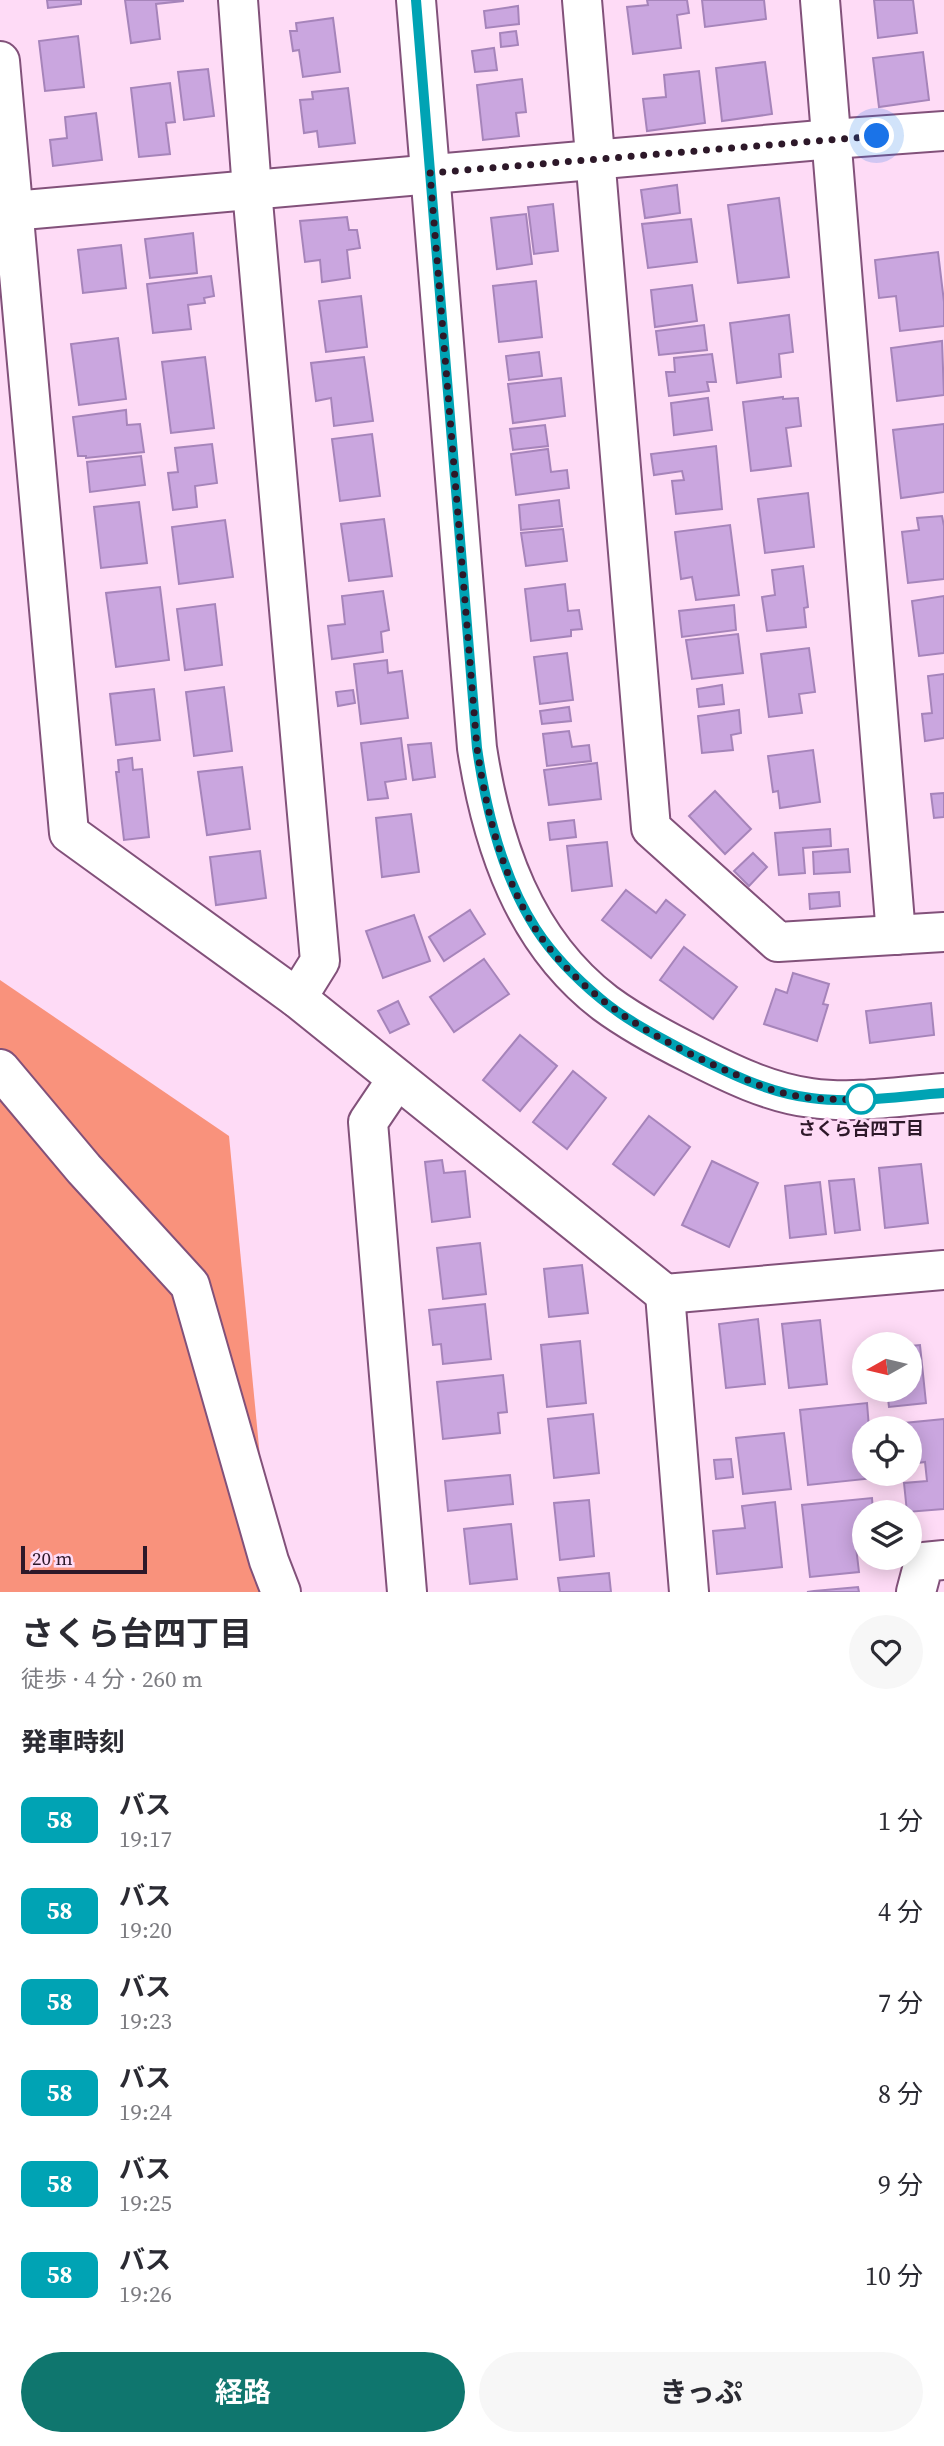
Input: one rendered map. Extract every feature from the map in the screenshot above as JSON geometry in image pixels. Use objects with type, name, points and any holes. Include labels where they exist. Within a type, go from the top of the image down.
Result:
[{"type":"street","points":[[239,0],[252,190],[320,961],[296,998]]},
{"type":"street","points":[[416,0],[477,748],[484,799],[504,861],[519,896],[537,930],[576,977],[603,1001],[628,1019],[709,1063],[774,1091],[811,1098],[840,1100],[944,1093]]},
{"type":"street","points":[[582,0],[651,828],[778,942],[944,932]]},
{"type":"street","points":[[820,0],[896,935]]},
{"type":"street","points":[[0,61],[6,212],[69,833],[296,998],[665,1294],[944,1270]]},
{"type":"street","points":[[6,212],[430,173],[944,131]]},
{"type":"street","points":[[0,1069],[84,1169],[190,1285],[269,1561],[281,1592]]},
{"type":"street","points":[[397,1079],[368,1122],[407,1592]]},
{"type":"street","points":[[665,1294],[690,1592]]},
{"type":"street","points":[[916,1592],[925,1562],[944,1560]]},
{"type":"shaded area","points":[[0,980],[229,1136],[273,1592],[0,1592]]},
{"type":"building","points":[[47,0],[81,0],[81,4],[48,8]]},
{"type":"building","points":[[125,0],[183,1],[156,4],[160,39],[131,43]]},
{"type":"building","points":[[647,0],[687,0],[689,13],[677,15],[681,48],[633,54],[627,7],[648,5]]},
{"type":"building","points":[[702,0],[764,0],[766,19],[705,27]]},
{"type":"building","points":[[874,0],[913,0],[917,33],[878,38]]},
{"type":"building","points":[[518,6],[519,24],[486,28],[484,11]]},
{"type":"building","points":[[333,18],[340,72],[303,77],[299,50],[293,51],[290,31],[297,31],[296,23]]},
{"type":"building","points":[[516,31],[518,45],[501,47],[500,33]]},
{"type":"building","points":[[78,36],[84,87],[45,91],[39,41]]},
{"type":"building","points":[[494,48],[497,70],[475,72],[472,51]]},
{"type":"building","points":[[923,52],[929,100],[879,107],[873,58]]},
{"type":"building","points":[[765,62],[772,114],[722,121],[716,68]]},
{"type":"building","points":[[208,69],[214,116],[184,120],[178,72]]},
{"type":"building","points":[[699,71],[705,123],[647,131],[643,99],[666,97],[664,75]]},
{"type":"building","points":[[522,79],[526,112],[516,113],[519,136],[483,140],[477,85]]},
{"type":"building","points":[[170,83],[175,122],[166,123],[170,154],[139,157],[131,88]]},
{"type":"building","points":[[348,88],[355,143],[319,147],[317,131],[304,133],[300,100],[313,99],[312,92]]},
{"type":"building","points":[[96,113],[102,160],[53,166],[50,140],[67,138],[65,117]]},
{"type":"building","points":[[677,185],[680,213],[645,218],[641,190]]},
{"type":"building","points":[[779,198],[789,277],[738,283],[728,205]]},
{"type":"building","points":[[553,204],[558,251],[534,254],[528,207]]},
{"type":"building","points":[[526,214],[532,264],[497,269],[491,218]]},
{"type":"building","points":[[347,217],[349,230],[357,230],[360,248],[347,250],[350,278],[322,282],[320,260],[305,262],[300,221]]},
{"type":"building","points":[[691,219],[697,262],[648,268],[642,224]]},
{"type":"building","points":[[193,233],[197,273],[150,278],[145,239]]},
{"type":"building","points":[[121,245],[126,288],[83,293],[78,250]]},
{"type":"building","points":[[938,252],[944,326],[900,331],[896,296],[879,298],[875,260]]},
{"type":"building","points":[[211,276],[214,296],[204,298],[205,303],[188,305],[191,329],[153,333],[147,284]]},
{"type":"building","points":[[536,281],[542,337],[499,342],[493,286]]},
{"type":"building","points":[[692,285],[697,321],[655,327],[651,290]]},
{"type":"building","points":[[361,296],[367,347],[326,352],[319,301]]},
{"type":"building","points":[[789,315],[793,352],[779,354],[781,377],[737,383],[730,323]]},
{"type":"building","points":[[704,325],[707,350],[659,355],[656,331]]},
{"type":"building","points":[[118,338],[126,399],[79,405],[71,344]]},
{"type":"building","points":[[942,341],[944,395],[897,401],[891,348]]},
{"type":"building","points":[[539,352],[542,376],[509,380],[506,356]]},
{"type":"building","points":[[712,354],[716,382],[707,382],[709,391],[669,396],[666,372],[675,372],[674,358]]},
{"type":"building","points":[[205,357],[214,428],[171,433],[162,362]]},
{"type":"building","points":[[364,357],[373,421],[334,426],[331,398],[316,401],[311,363]]},
{"type":"building","points":[[561,378],[565,416],[513,423],[508,384]]},
{"type":"building","points":[[708,398],[712,430],[674,435],[671,403]]},
{"type":"building","points":[[798,398],[801,426],[786,428],[791,466],[751,471],[743,402]]},
{"type":"building","points":[[126,410],[127,425],[140,424],[144,452],[86,458],[78,456],[73,417]]},
{"type":"building","points":[[944,424],[944,492],[901,498],[893,430]]},
{"type":"building","points":[[545,425],[548,446],[513,450],[510,429]]},
{"type":"building","points":[[372,434],[380,496],[340,501],[332,439]]},
{"type":"building","points":[[212,444],[217,483],[195,486],[197,507],[173,510],[168,473],[178,472],[175,448]]},
{"type":"building","points":[[716,446],[722,509],[676,514],[672,481],[684,480],[682,471],[654,475],[651,454]]},
{"type":"building","points":[[548,449],[551,472],[567,470],[569,488],[516,495],[511,454]]},
{"type":"building","points":[[141,456],[145,485],[90,492],[87,462]]},
{"type":"building","points":[[808,493],[814,547],[765,553],[758,499]]},
{"type":"building","points":[[559,500],[562,526],[521,530],[519,505]]},
{"type":"building","points":[[139,502],[147,563],[101,568],[94,507]]},
{"type":"building","points":[[942,516],[944,579],[908,583],[902,532],[919,530],[917,518]]},
{"type":"building","points":[[384,519],[392,576],[349,581],[341,524]]},
{"type":"building","points":[[225,520],[233,577],[179,584],[172,527]]},
{"type":"building","points":[[730,525],[739,595],[696,600],[692,577],[681,579],[675,532]]},
{"type":"building","points":[[563,529],[567,561],[526,566],[521,533]]},
{"type":"building","points":[[803,566],[808,607],[804,608],[806,627],[767,631],[762,597],[775,595],[772,570]]},
{"type":"building","points":[[565,584],[568,611],[579,610],[582,629],[571,630],[571,636],[531,641],[525,589]]},
{"type":"building","points":[[160,587],[169,660],[116,667],[106,593]]},
{"type":"building","points":[[383,591],[389,630],[381,632],[383,652],[332,659],[328,626],[345,624],[342,596]]},
{"type":"building","points":[[944,596],[944,653],[919,656],[912,601]]},
{"type":"building","points":[[215,604],[222,665],[185,670],[177,609]]},
{"type":"building","points":[[734,605],[736,630],[682,637],[679,611]]},
{"type":"building","points":[[738,634],[743,673],[692,679],[686,640]]},
{"type":"building","points":[[809,648],[815,692],[799,694],[802,713],[769,717],[761,654]]},
{"type":"building","points":[[567,653],[573,700],[540,704],[534,657]]},
{"type":"building","points":[[387,660],[388,673],[402,671],[408,718],[361,724],[354,664]]},
{"type":"building","points":[[944,674],[944,738],[925,741],[922,714],[932,713],[928,676]]},
{"type":"building","points":[[722,685],[724,704],[699,707],[697,689]]},
{"type":"building","points":[[224,687],[232,751],[194,756],[186,692]]},
{"type":"building","points":[[154,689],[160,740],[116,745],[110,694]]},
{"type":"building","points":[[353,690],[355,703],[338,706],[336,692]]},
{"type":"building","points":[[569,707],[571,721],[542,724],[540,711]]},
{"type":"building","points":[[739,710],[741,733],[731,735],[733,750],[702,753],[698,716]]},
{"type":"building","points":[[569,731],[572,747],[589,745],[591,761],[547,766],[543,734]]},
{"type":"building","points":[[401,738],[406,779],[385,782],[388,798],[368,800],[361,743]]},
{"type":"building","points":[[431,743],[435,777],[413,780],[408,745]]},
{"type":"building","points":[[813,750],[820,802],[780,808],[778,791],[773,792],[768,756]]},
{"type":"building","points":[[132,758],[133,770],[142,769],[149,837],[124,840],[116,772],[119,772],[118,760]]},
{"type":"building","points":[[597,763],[601,799],[549,805],[544,770]]},
{"type":"building","points":[[242,767],[250,829],[207,835],[198,772]]},
{"type":"building","points":[[715,791],[751,829],[725,854],[689,816]]},
{"type":"building","points":[[944,793],[944,817],[934,818],[931,794]]},
{"type":"building","points":[[411,814],[419,872],[382,877],[376,818]]},
{"type":"building","points":[[574,820],[576,837],[550,840],[548,823]]},
{"type":"building","points":[[830,829],[831,846],[803,848],[805,873],[779,875],[775,833]]},
{"type":"building","points":[[607,842],[612,886],[572,891],[567,846]]},
{"type":"building","points":[[848,849],[850,872],[814,874],[813,852]]},
{"type":"building","points":[[260,851],[266,898],[216,905],[210,857]]},
{"type":"building","points":[[753,853],[767,867],[749,886],[734,871]]},
{"type":"building","points":[[626,890],[656,913],[666,900],[685,915],[651,958],[602,920]]},
{"type":"building","points":[[839,892],[840,906],[810,909],[809,894]]},
{"type":"building","points":[[470,910],[485,934],[444,961],[429,937]]},
{"type":"building","points":[[414,915],[430,961],[383,978],[366,931]]},
{"type":"building","points":[[684,947],[737,987],[713,1019],[660,980]]},
{"type":"building","points":[[484,959],[509,994],[454,1032],[430,997]]},
{"type":"building","points":[[793,973],[829,984],[823,1004],[828,1005],[817,1041],[764,1024],[776,989],[787,993]]},
{"type":"building","points":[[398,1001],[409,1024],[390,1033],[378,1011]]},
{"type":"building","points":[[931,1003],[934,1035],[870,1043],[866,1011]]},
{"type":"building","points":[[520,1035],[557,1066],[520,1111],[483,1080]]},
{"type":"building","points":[[573,1071],[606,1098],[567,1149],[533,1122]]},
{"type":"building","points":[[649,1116],[690,1147],[654,1195],[613,1164]]},
{"type":"building","points":[[442,1160],[444,1173],[465,1171],[470,1217],[432,1222],[425,1162]]},
{"type":"building","points":[[712,1161],[758,1183],[729,1247],[682,1225]]},
{"type":"building","points":[[921,1164],[928,1223],[885,1228],[879,1168]]},
{"type":"building","points":[[854,1179],[860,1230],[835,1233],[829,1181]]},
{"type":"building","points":[[820,1182],[826,1234],[790,1238],[785,1186]]},
{"type":"building","points":[[480,1243],[486,1294],[443,1299],[437,1248]]},
{"type":"building","points":[[582,1265],[588,1313],[549,1317],[544,1269]]},
{"type":"building","points":[[485,1304],[491,1359],[443,1364],[441,1344],[433,1345],[429,1310]]},
{"type":"building","points":[[758,1319],[765,1384],[726,1388],[719,1324]]},
{"type":"building","points":[[820,1320],[827,1384],[789,1388],[782,1324]]},
{"type":"building","points":[[580,1341],[586,1403],[547,1407],[541,1345]]},
{"type":"building","points":[[922,1364],[926,1403],[889,1407],[888,1402],[922,1402]]},
{"type":"building","points":[[503,1375],[507,1412],[498,1413],[500,1433],[443,1439],[437,1382]]},
{"type":"building","points":[[867,1403],[868,1416],[852,1416],[852,1480],[808,1485],[800,1410]]},
{"type":"building","points":[[593,1414],[599,1473],[554,1478],[548,1419]]},
{"type":"building","points":[[944,1419],[944,1509],[922,1511],[922,1500],[906,1500],[904,1486],[922,1486],[922,1481],[927,1481],[925,1462],[922,1462],[922,1421]]},
{"type":"building","points":[[784,1433],[791,1489],[743,1494],[736,1438]]},
{"type":"building","points":[[731,1459],[733,1477],[716,1479],[714,1460]]},
{"type":"building","points":[[510,1475],[513,1504],[448,1511],[445,1481]]},
{"type":"building","points":[[589,1500],[594,1556],[560,1560],[554,1503]]},
{"type":"building","points":[[852,1500],[852,1570],[859,1572],[810,1577],[802,1505]]},
{"type":"building","points":[[775,1502],[782,1567],[717,1574],[713,1531],[745,1528],[742,1506]]},
{"type":"building","points":[[511,1524],[517,1579],[470,1584],[464,1529]]},
{"type":"building","points":[[609,1573],[611,1592],[560,1592],[558,1578]]},
{"type":"building","points":[[858,1587],[859,1592],[807,1592],[814,1591]]},
{"type":"bus line","name":"58","points":[[416,0],[477,748],[484,799],[504,861],[519,896],[537,930],[576,977],[603,1001],[628,1019],[709,1063],[774,1091],[811,1098],[840,1100],[944,1093]]},
{"type":"place","name":"さくら台四丁目","points":[[861,1099]]},
{"type":"route","points":[[861,1099],[866,1099],[811,1098],[774,1091],[709,1063],[628,1019],[576,977],[537,930],[519,896],[504,861],[484,799],[477,748],[430,173],[877,136]]}]
